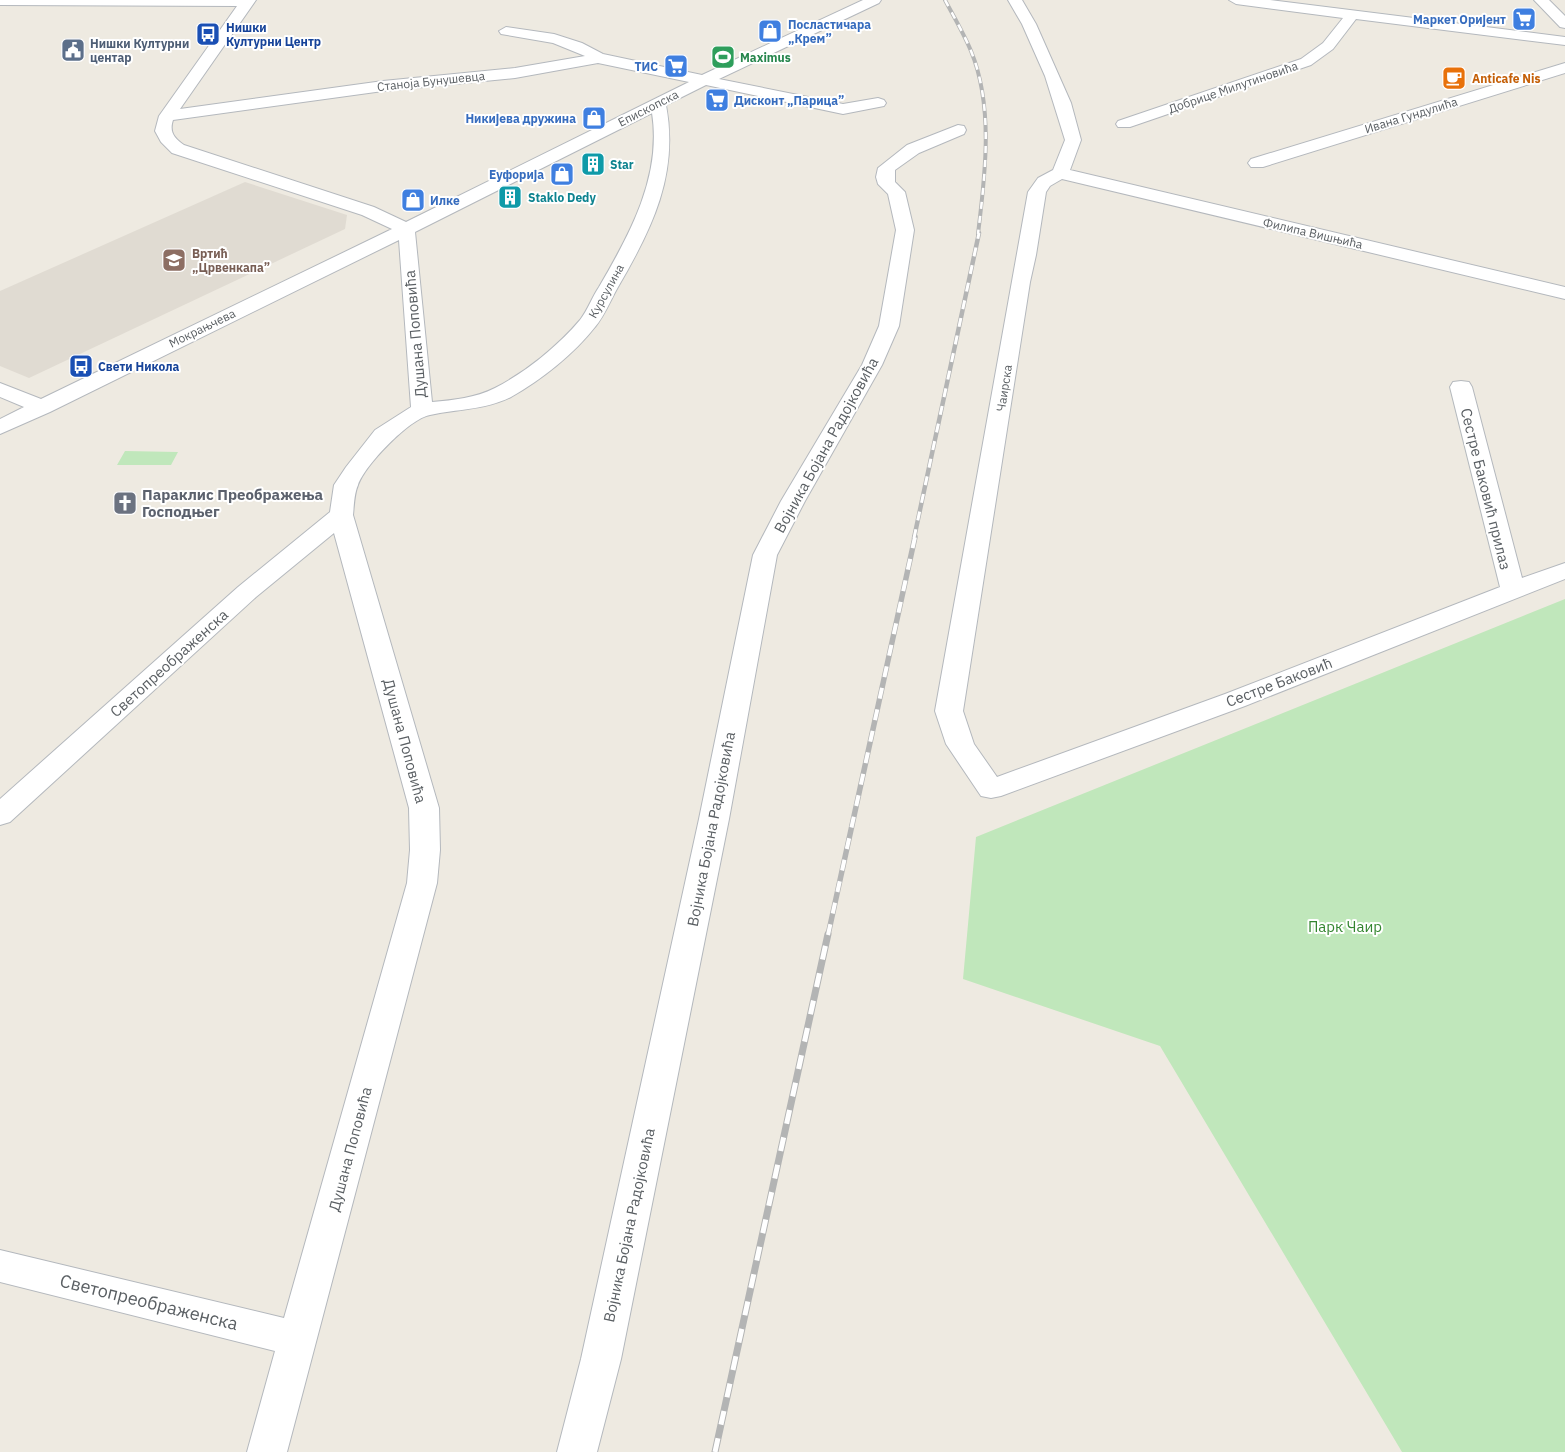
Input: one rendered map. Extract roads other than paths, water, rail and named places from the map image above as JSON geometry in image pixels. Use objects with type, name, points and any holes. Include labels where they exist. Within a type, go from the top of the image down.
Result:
[{"type":"street","name":"Епископска","points":[[405,230],[704,80],[874,0]]},
{"type":"street","points":[[1015,0],[1030,24],[1053,76],[1073,140],[1060,173]]},
{"type":"street","points":[[1236,0],[1565,41]]},
{"type":"street","points":[[1541,0],[1565,24]]},
{"type":"street","points":[[0,2],[248,1]]},
{"type":"street","points":[[248,1],[167,116],[162,125],[162,133],[166,140],[178,149],[368,212],[394,222],[405,230]]},
{"type":"street","name":"Добрице Милутиновића","points":[[1124,124],[1306,62],[1328,46],[1353,14]]},
{"type":"street","points":[[506,31],[575,45],[598,58]]},
{"type":"street","name":"Епископска","points":[[598,58],[704,80],[839,115],[878,103]]},
{"type":"street","name":"Станоја Бунушевца","points":[[167,116],[375,87],[515,73],[598,58]]},
{"type":"street","name":"Ивана Гундулића","points":[[1257,163],[1565,68]]},
{"type":"street","name":"Курсулина","points":[[422,409],[472,405],[511,387],[588,324],[640,230],[663,162],[662,120],[658,103]]},
{"type":"street","name":"Војника Бојана Радојковића","points":[[577,1452],[601,1359],[716,809],[765,555],[793,501],[872,365],[888,326],[897,287],[904,230],[896,192],[886,184],[885,177],[888,168],[913,149],[958,130]]},
{"type":"street","name":"Филипа Вишњића","points":[[1060,173],[1565,293]]},
{"type":"street","name":"Чаирска","points":[[991,789],[965,755],[953,730],[949,711],[1020,282],[1027,255],[1037,192],[1044,182],[1060,173]]},
{"type":"street","name":"Мокрањчева","points":[[0,427],[312,273],[405,230]]},
{"type":"street","name":"Душана Поповића","points":[[267,1452],[422,883],[425,850],[424,808],[341,515],[346,484],[354,472],[384,435],[422,409],[408,237],[405,230]]},
{"type":"street","name":"Сестре Баковић прилаз","points":[[1461,387],[1513,591]]},
{"type":"street","points":[[0,389],[42,407]]},
{"type":"street","name":"Светопреображенска","points":[[0,815],[247,592],[341,515]]},
{"type":"street","name":"Сестре Баковић","points":[[991,789],[1235,700],[1565,570]]},
{"type":"street","name":"Светопреображенска","points":[[0,1266],[298,1339]]},
{"type":"railway","points":[[945,0],[971,51],[983,95],[986,142],[978,234]]},
{"type":"railway","points":[[914,538],[979,233]]},
{"type":"railway","points":[[828,935],[915,537]]},
{"type":"railway","points":[[715,1452],[828,934]]},
{"type":"place","name":"Маркет Оријент","points":[[1524,19]]},
{"type":"place","name":"Посластичара „Крем”","points":[[770,31]]},
{"type":"place","name":"Нишки Културни Центр","points":[[208,34]]},
{"type":"place","name":"Нишки Културни центар","points":[[73,50]]},
{"type":"place","name":"Maximus","points":[[723,57]]},
{"type":"place","name":"ТИС","points":[[676,66]]},
{"type":"place","name":"Anticafe Nis","points":[[1454,78]]},
{"type":"place","name":"Дисконт „Парица”","points":[[717,100]]},
{"type":"place","name":"Никијева дружина","points":[[594,118]]},
{"type":"place","name":"Star","points":[[593,164]]},
{"type":"place","name":"Еуфорија","points":[[562,174]]},
{"type":"place","name":"Staklo Dedy","points":[[510,197]]},
{"type":"place","name":"Илке","points":[[413,200]]},
{"type":"place","name":"Вртић „Црвенкапа”","points":[[174,260]]},
{"type":"place","name":"Свети Никола","points":[[81,366]]},
{"type":"place","name":"Параклис Преображења Господњег","points":[[125,503]]},
{"type":"park label","name":"Парк Чаир","points":[[1345,926]]}]
